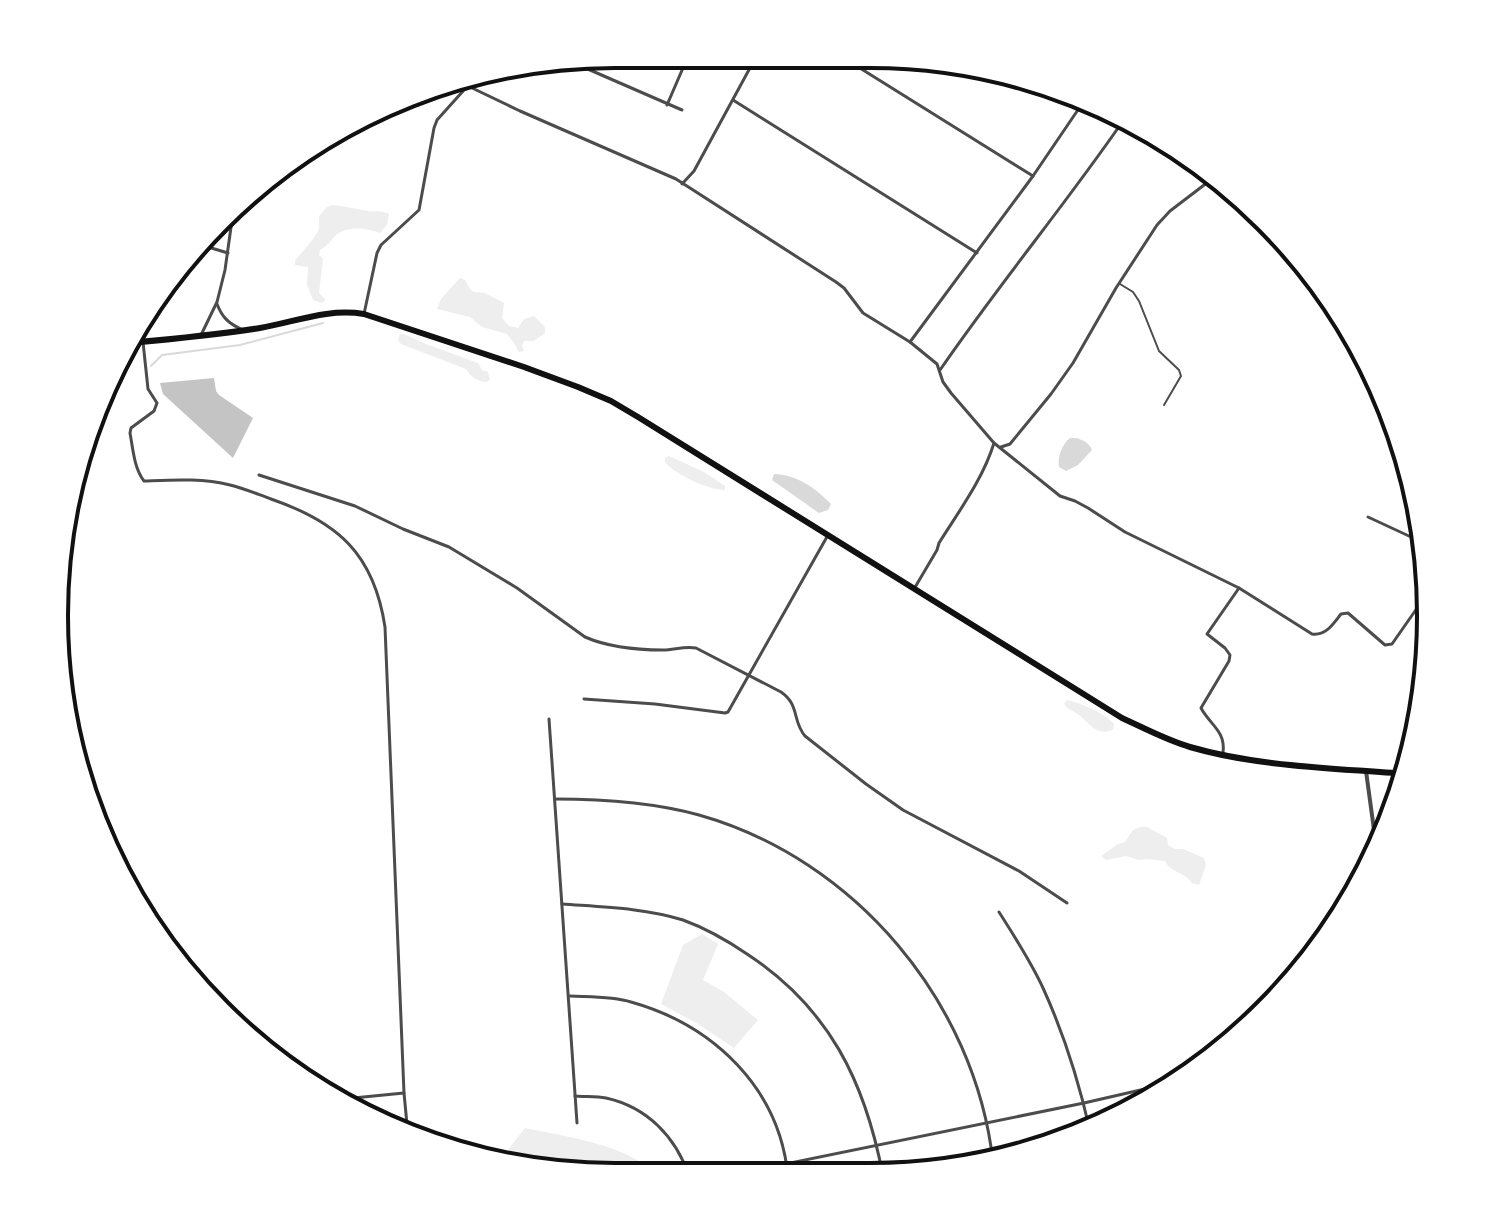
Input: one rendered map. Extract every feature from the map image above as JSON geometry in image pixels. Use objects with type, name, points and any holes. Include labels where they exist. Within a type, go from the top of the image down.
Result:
[{"type":"main road","points":[[143,342],[244,331],[332,312],[364,314],[524,367],[611,401],[1122,718],[1162,737],[1222,755],[1393,773]]},
{"type":"street","points":[[667,105],[683,68]]},
{"type":"street","points":[[682,184],[694,171],[750,68]]},
{"type":"street","points":[[860,68],[1033,176]]},
{"type":"street","points":[[587,69],[682,110]]},
{"type":"street","points":[[469,88],[676,179],[836,282],[863,313],[910,342],[937,364],[943,382],[994,443],[1060,496],[1075,501],[1125,532],[1239,588],[1312,634],[1325,632],[1341,614],[1348,613],[1385,645],[1392,644],[1417,608]]},
{"type":"street","points":[[364,314],[377,253],[387,239],[419,210],[437,120],[466,89]]},
{"type":"street","points":[[733,100],[977,253]]},
{"type":"street","points":[[910,342],[1078,110]]},
{"type":"street","points":[[940,370],[1118,128]]},
{"type":"street","points":[[1001,447],[1010,444],[1073,363],[1157,225],[1206,184]]},
{"type":"street","points":[[200,336],[217,302],[232,225]]},
{"type":"street","points":[[210,248],[228,253]]},
{"type":"street","points":[[217,302],[228,323],[244,331]]},
{"type":"street","points":[[143,342],[148,389],[157,403],[154,411],[131,428],[141,478],[144,481],[203,481],[230,485],[298,508],[338,533],[365,564],[382,606],[407,1121]]},
{"type":"street","points":[[914,589],[978,479],[994,443]]},
{"type":"street","points":[[259,475],[355,506],[449,547],[517,588],[596,642],[646,649],[696,648],[787,696],[799,729],[866,784],[903,810],[1019,871],[1067,903]]},
{"type":"street","points":[[1368,517],[1411,537]]},
{"type":"street","points":[[584,699],[725,713],[828,535]]},
{"type":"street","points":[[1222,755],[1222,735],[1201,708],[1230,655],[1207,634],[1239,588]]},
{"type":"street","points":[[549,719],[577,1123]]},
{"type":"street","points":[[1366,771],[1374,828]]},
{"type":"street","points":[[555,799],[611,799],[652,805],[739,829],[780,847],[856,902],[909,958],[956,1034],[973,1074],[991,1149]]},
{"type":"street","points":[[562,904],[646,912],[684,921],[729,942],[765,966],[792,989],[841,1050],[868,1113],[880,1163]]},
{"type":"street","points":[[999,912],[1027,956],[1042,987],[1062,1036],[1087,1118]]},
{"type":"street","points":[[568,996],[628,1001],[687,1025],[713,1041],[737,1063],[767,1106],[779,1133],[787,1163]]},
{"type":"street","points":[[792,1163],[1144,1089]]},
{"type":"street","points":[[356,1098],[404,1093]]},
{"type":"street","points":[[575,1096],[605,1098],[649,1116],[664,1131],[683,1163]]},
{"type":"lane","points":[[1119,283],[1133,292],[1159,351],[1179,370],[1181,376],[1164,405]]},
{"type":"shaded area","points":[[332,205],[389,214],[387,225],[380,233],[363,229],[345,230],[320,250],[319,255],[323,259],[319,293],[325,299],[321,303],[313,300],[307,285],[308,267],[295,265],[295,260],[318,231],[319,216]]},
{"type":"shaded area","points":[[460,278],[474,292],[485,293],[504,303],[502,318],[509,326],[518,328],[524,319],[534,316],[545,327],[545,333],[534,341],[524,341],[524,351],[519,352],[507,334],[482,327],[470,317],[437,309],[441,299]]},
{"type":"shaded area","points":[[400,334],[478,363],[482,370],[488,372],[490,380],[480,381],[466,369],[401,344],[398,340]]},
{"type":"shaded area","points":[[1070,438],[1083,441],[1092,450],[1078,465],[1066,471],[1059,467],[1059,460],[1062,447]]},
{"type":"shaded area","points":[[669,456],[704,472],[725,486],[725,490],[702,485],[676,472],[665,462]]},
{"type":"shaded area","points":[[774,474],[791,477],[812,488],[831,504],[828,510],[819,513],[772,480]]},
{"type":"shaded area","points":[[1067,700],[1104,716],[1114,724],[1113,730],[1103,732],[1094,728],[1064,704]]},
{"type":"shaded area","points":[[1147,827],[1167,838],[1168,845],[1175,849],[1204,858],[1206,865],[1199,885],[1192,883],[1165,861],[1126,856],[1106,860],[1101,856],[1125,842],[1133,830]]},
{"type":"shaded area","points":[[702,934],[718,944],[703,980],[724,992],[758,1020],[734,1048],[661,1004],[683,945]]},
{"type":"shaded area","points":[[525,1128],[613,1149],[642,1163],[580,1162],[507,1151]]},
{"type":"building","points":[[214,378],[219,395],[253,418],[233,458],[163,394],[160,383]]},
{"type":"waterway","points":[[151,366],[162,355],[240,345],[323,323]]}]
